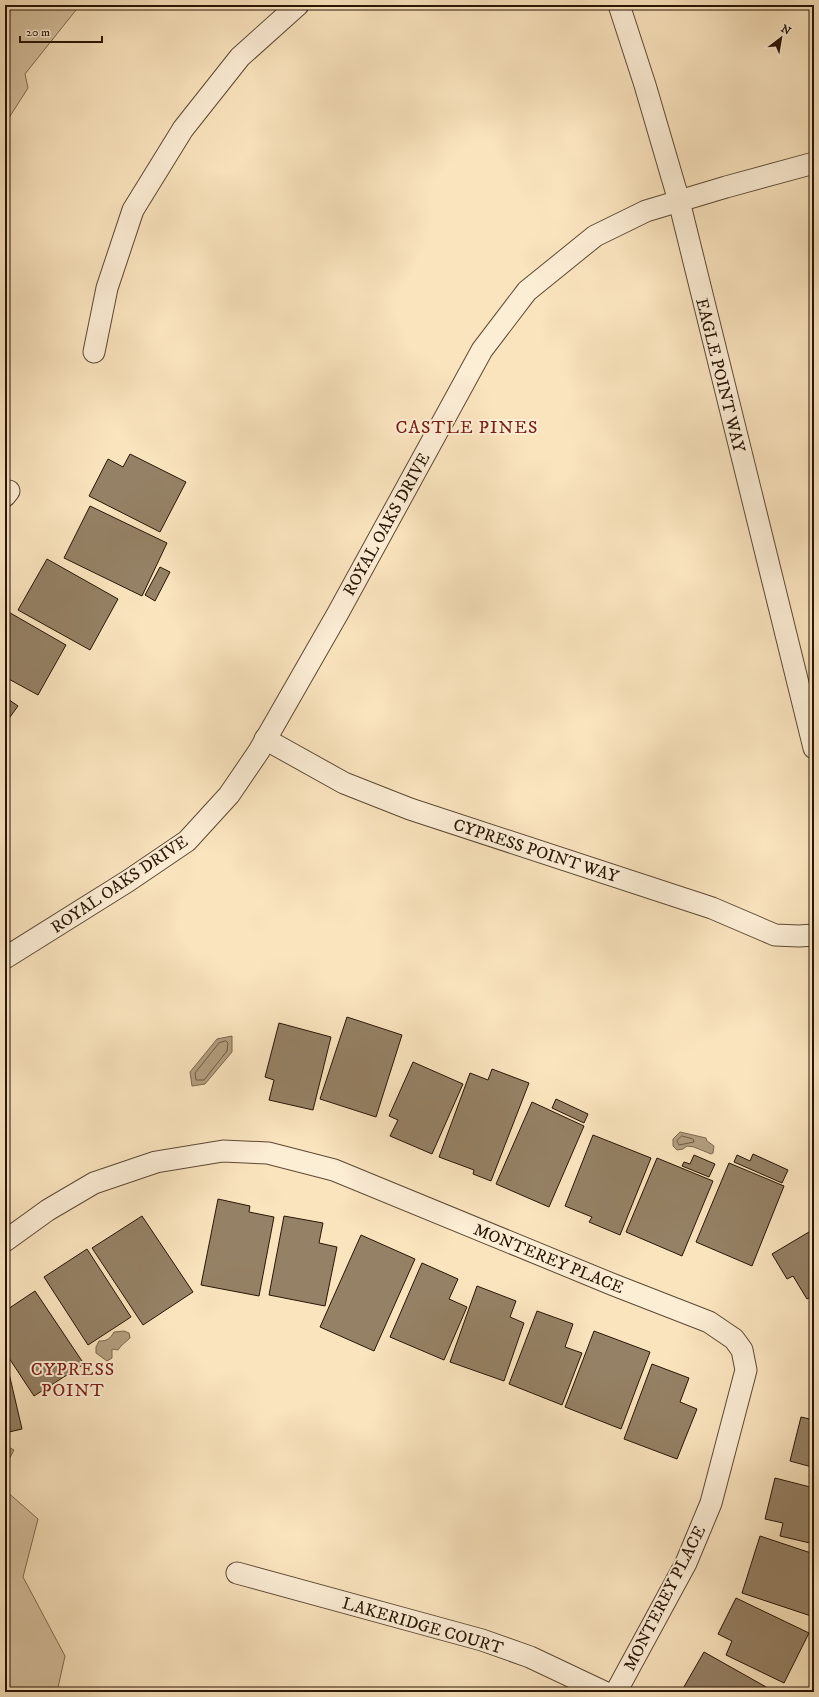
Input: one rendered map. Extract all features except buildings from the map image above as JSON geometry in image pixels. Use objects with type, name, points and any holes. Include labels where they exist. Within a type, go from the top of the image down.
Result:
[{"type":"street","points":[[94,352],[107,288],[133,210],[183,129],[240,58],[298,5]]},
{"type":"street","name":"EAGLE POINT WAY","points":[[619,5],[645,85],[679,201],[814,748]]},
{"type":"street","name":"ROYAL OAKS DRIVE","points":[[5,958],[128,881],[187,841],[229,796],[265,740],[338,613],[482,350],[527,291],[595,236],[646,211],[814,163]]},
{"type":"street","name":"CYPRESS POINT WAY","points":[[265,740],[344,783],[410,809],[712,908],[775,935],[814,935]]},
{"type":"street","name":"MONTEREY PLACE","points":[[5,1241],[48,1210],[94,1183],[156,1162],[223,1151],[268,1154],[334,1170],[614,1285],[709,1322],[734,1339],[742,1350],[746,1370],[711,1503],[686,1563],[616,1692]]},
{"type":"street","name":"LAKERIDGE COURT","points":[[237,1573],[482,1640],[530,1656],[604,1692]]},
{"type":"shaded area","points":[[5,5],[80,5],[25,74],[28,88],[5,124]]},
{"type":"shaded area","points":[[5,1490],[38,1519],[23,1577],[65,1656],[57,1692],[5,1692]]},
{"type":"water","points":[[232,1036],[232,1052],[205,1084],[192,1086],[190,1072],[217,1039]]},
{"type":"water","points":[[680,1132],[706,1138],[707,1141],[714,1146],[713,1153],[711,1154],[694,1147],[687,1146],[683,1149],[677,1150],[673,1146],[673,1139]]},
{"type":"water","points":[[124,1331],[129,1333],[130,1338],[118,1350],[112,1349],[112,1358],[107,1361],[96,1353],[96,1347],[99,1341],[108,1339],[114,1332]]},
{"type":"water","points":[[5,1445],[14,1450],[5,1467]]},
{"type":"district","name":"CASTLE PINES","points":[[467,427]]},
{"type":"district","name":"CYPRESS POINT","points":[[73,1379]]}]
